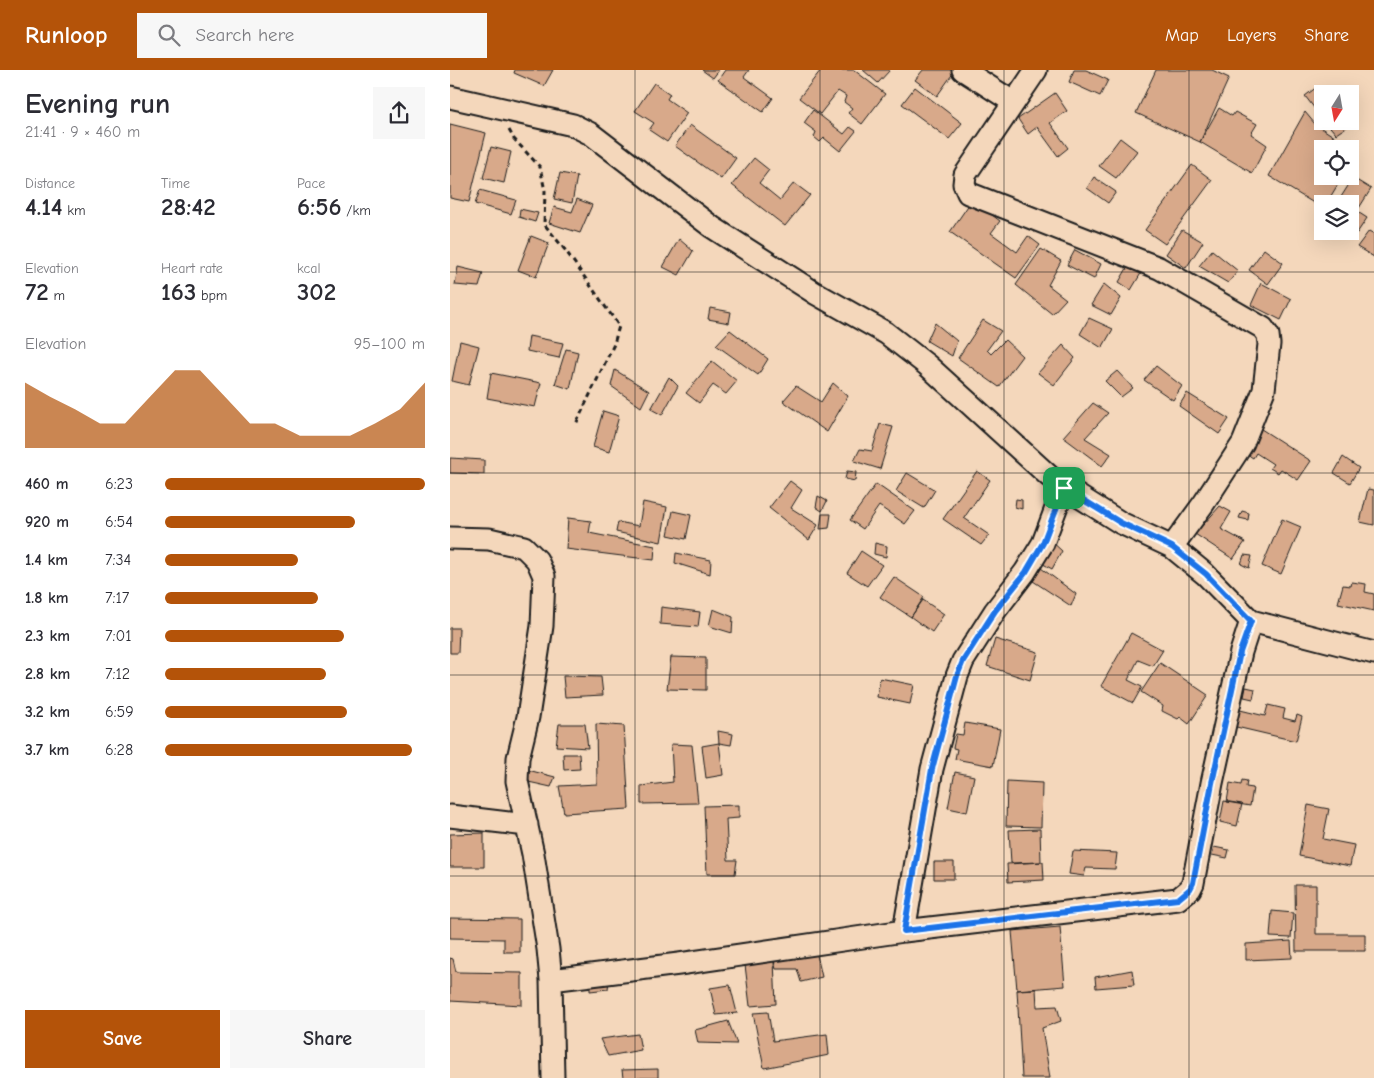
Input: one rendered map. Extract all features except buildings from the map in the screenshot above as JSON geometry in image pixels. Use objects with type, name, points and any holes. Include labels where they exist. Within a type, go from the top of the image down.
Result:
[{"type":"street","points":[[963,70],[1013,102]]},
{"type":"street","points":[[1036,70],[965,176],[964,184],[968,192],[1159,268],[1263,328],[1268,336],[1269,344],[1264,390],[1243,443],[1204,503],[1172,547]]},
{"type":"street","points":[[450,97],[573,125],[591,134],[712,227],[815,293],[886,333],[927,365],[1064,488],[1121,523],[1172,547],[1206,574],[1251,621],[1374,653]]},
{"type":"street","points":[[904,931],[932,769],[957,676],[963,661],[995,611],[1026,572],[1043,543],[1064,488]]},
{"type":"street","points":[[450,538],[489,539],[524,547],[537,560],[544,576],[542,626],[528,717],[518,758],[517,782],[528,825],[544,920],[551,980],[553,1078]]},
{"type":"street","points":[[551,980],[679,964],[904,931],[1178,899],[1190,889],[1193,883],[1240,652],[1251,621]]},
{"type":"street","points":[[450,816],[528,825]]},
{"type":"path","points":[[497,108],[514,139],[540,167],[545,191],[544,224],[566,251],[619,326],[614,344],[576,424]]},
{"type":"route","points":[[1064,488],[1121,523],[1172,547],[1206,574],[1251,621],[1240,652],[1193,883],[1190,889],[1178,899],[904,931],[932,769],[957,676],[963,661],[995,611],[1026,572],[1043,543],[1064,488]]}]
